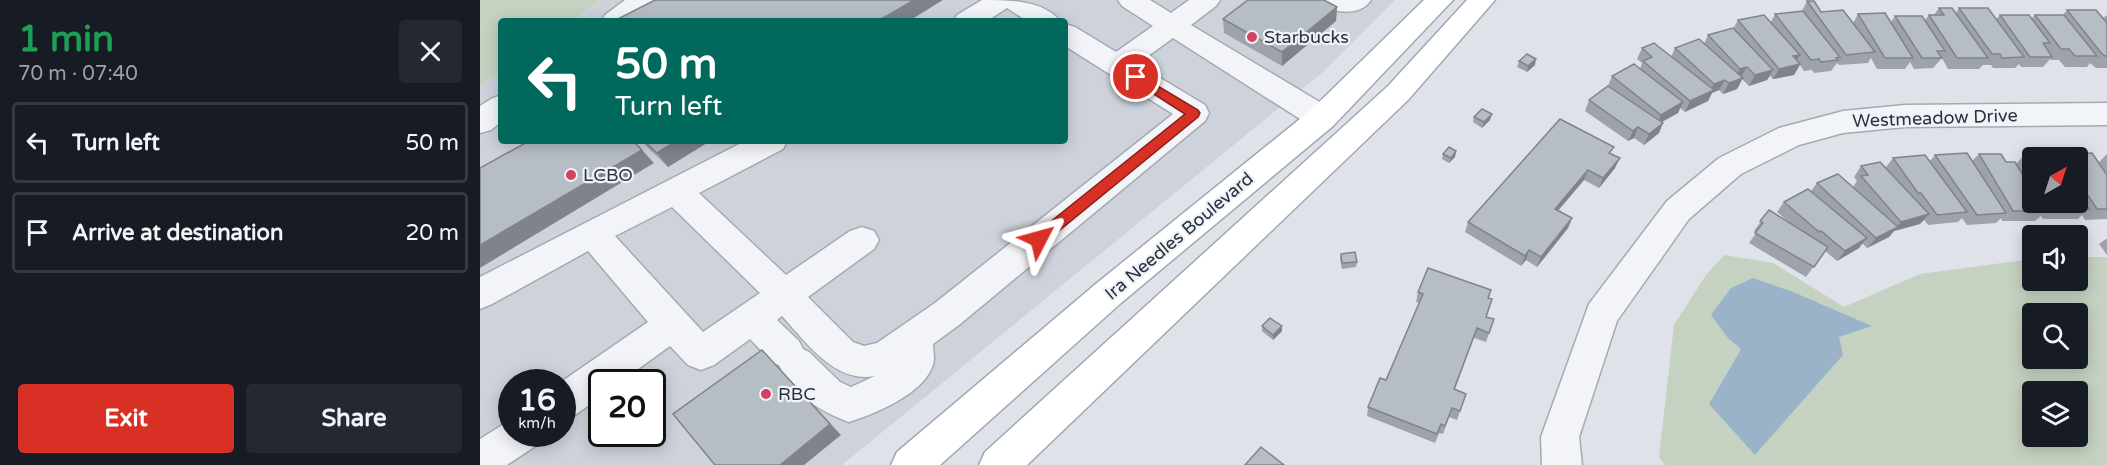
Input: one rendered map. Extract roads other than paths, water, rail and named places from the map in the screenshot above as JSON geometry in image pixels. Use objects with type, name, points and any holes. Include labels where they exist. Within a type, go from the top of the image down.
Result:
[{"type":"main road","name":"Ira Needles Boulevard","points":[[911,465],[1109,293],[1322,118],[1440,0]]},
{"type":"main road","points":[[999,465],[1398,93],[1482,0]]},
{"type":"street","points":[[619,18],[643,0]]},
{"type":"street","points":[[972,18],[1001,0]]},
{"type":"street","points":[[1013,0],[1041,18]]},
{"type":"street","points":[[1131,0],[1322,118]]},
{"type":"street","points":[[1117,65],[1207,0]]},
{"type":"street","points":[[1329,0],[1337,3],[1352,3],[1358,0]]},
{"type":"street","points":[[676,191],[842,354],[864,362],[885,357],[947,314],[1194,113],[1068,35]]},
{"type":"street","points":[[480,122],[498,108]]},
{"type":"street","name":"Westmeadow Drive","points":[[1562,465],[1560,437],[1601,315],[1678,210],[1730,166],[1790,136],[1843,122],[1905,116],[2107,114]]},
{"type":"street","points":[[480,294],[592,233],[766,144]]},
{"type":"street","points":[[592,233],[672,325],[701,354],[862,240]]},
{"type":"street","points":[[752,318],[826,394],[849,405],[874,398],[903,377],[916,360],[914,337]]},
{"type":"street","points":[[576,393],[672,325]]},
{"type":"street","points":[[480,461],[501,447]]},
{"type":"water","points":[[1753,278],[1793,292],[1872,326],[1839,337],[1843,355],[1755,455],[1709,404],[1741,349],[1728,338],[1711,315],[1731,288]]},
{"type":"place","name":"Starbucks","points":[[1252,37]]},
{"type":"place","name":"LCBO","points":[[571,175]]},
{"type":"place","name":"RBC","points":[[766,394]]}]
